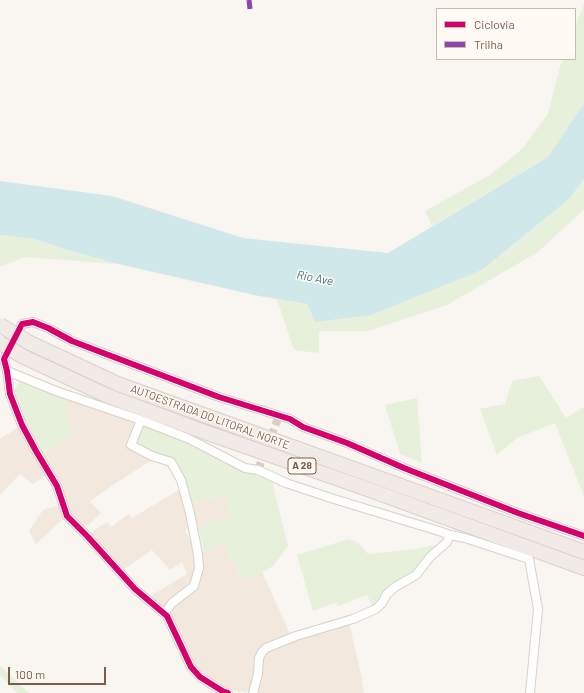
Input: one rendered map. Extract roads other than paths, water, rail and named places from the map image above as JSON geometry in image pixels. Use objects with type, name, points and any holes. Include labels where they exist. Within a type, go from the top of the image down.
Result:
[{"type":"highway","name":"AUTOESTRADA DO LITORAL NORTE","points":[[0,325],[30,343],[118,384],[584,552]]},
{"type":"highway","name":"AUTOESTRADA DO LITORAL NORTE","points":[[0,343],[24,357],[108,396],[584,568]]},
{"type":"street","points":[[228,693],[200,677],[191,667],[167,616],[135,589],[67,516],[57,486],[22,425],[10,394],[4,359],[22,324],[33,322],[72,341],[219,397],[290,419],[303,427],[347,443],[404,468],[518,513],[584,536]]},
{"type":"street","points":[[7,371],[56,391],[141,420],[196,442],[245,468],[258,470],[286,483],[529,559],[538,609],[530,693]]},
{"type":"street","points":[[141,420],[131,445],[152,456],[171,462],[181,480],[190,513],[198,554],[199,568],[194,586],[172,603],[164,614]]},
{"type":"street","points":[[253,693],[258,674],[259,658],[266,648],[296,636],[353,619],[376,609],[382,603],[387,594],[395,587],[416,575],[430,557],[447,542],[450,535]]},
{"type":"water","name":"Rio Ave","points":[[584,103],[584,179],[569,199],[482,270],[372,315],[315,322],[307,304],[259,296],[118,264],[64,249],[35,239],[0,235],[0,181],[112,196],[243,238],[388,253],[548,157]]},
{"type":"tunnel","points":[[258,470],[279,416]]}]
